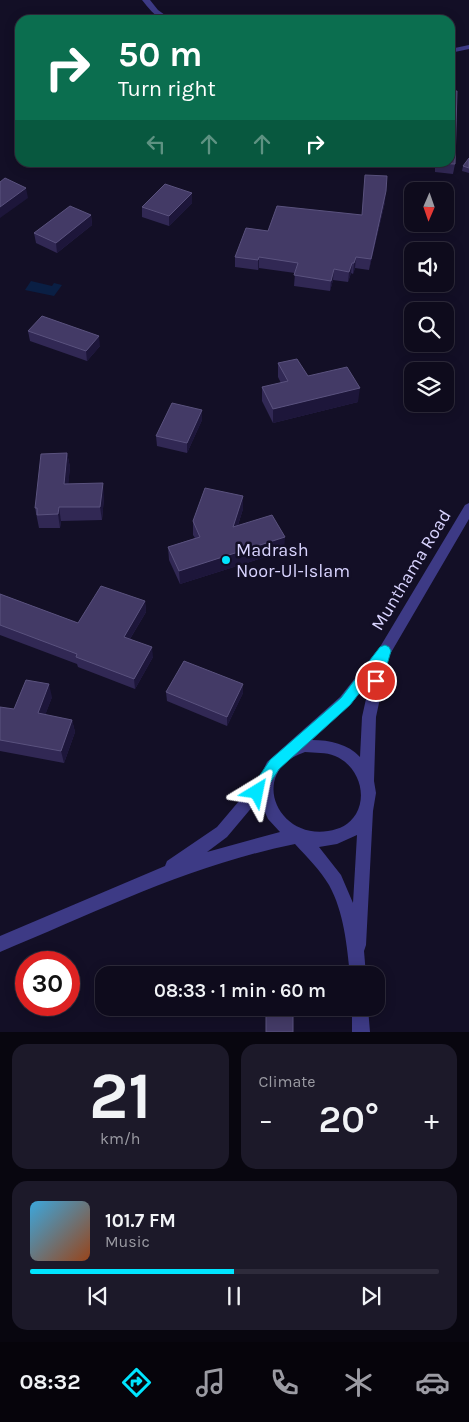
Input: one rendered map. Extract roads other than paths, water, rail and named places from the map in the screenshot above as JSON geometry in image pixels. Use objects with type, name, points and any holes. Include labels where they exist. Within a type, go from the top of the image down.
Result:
[{"type":"street","name":"Munthama Road","points":[[385,651],[469,508]]},
{"type":"street","points":[[159,876],[222,832],[267,779],[274,764],[345,702],[385,651]]},
{"type":"street","points":[[358,966],[366,812],[370,796],[366,779],[369,717],[372,697],[385,651]]},
{"type":"street","points":[[287,753],[305,746],[323,746],[342,752],[357,763],[366,779]]},
{"type":"street","points":[[267,779],[266,796],[271,812],[282,826],[298,836],[327,867],[340,888],[357,966]]},
{"type":"street","points":[[0,944],[159,876],[234,849],[298,836],[314,840],[338,837],[358,825],[366,812]]},
{"type":"street","points":[[360,1016],[361,1032]]},
{"type":"lane","points":[[146,0],[155,12],[160,15]]},
{"type":"lane","points":[[455,51],[469,47]]},
{"type":"water","points":[[31,281],[52,286],[54,283],[62,285],[54,296],[25,290]]},
{"type":"place","name":"Madrash Noor-Ul-Islam","points":[[226,560]]}]
